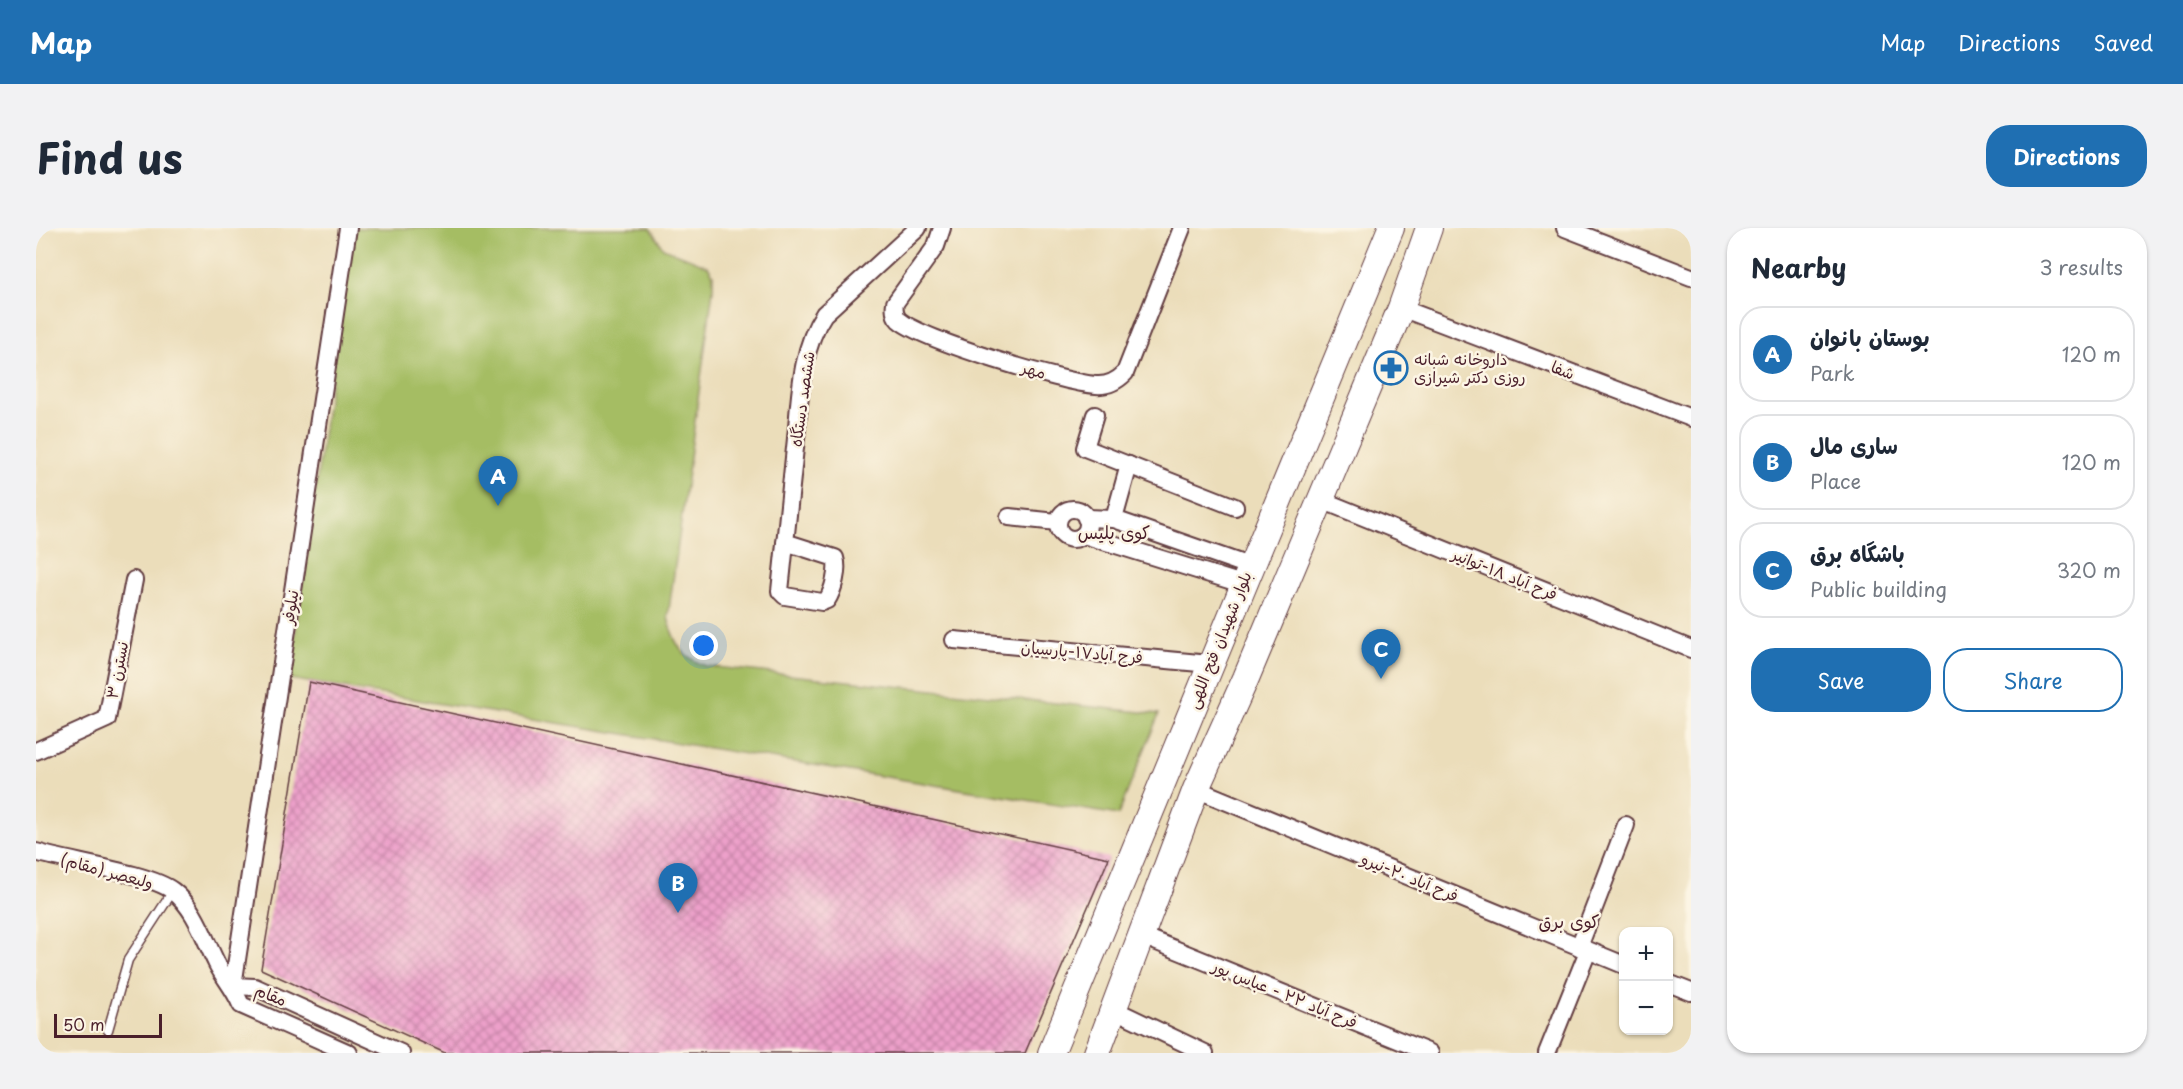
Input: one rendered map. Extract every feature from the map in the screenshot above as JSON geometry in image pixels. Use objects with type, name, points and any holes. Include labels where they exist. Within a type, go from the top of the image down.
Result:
[{"type":"main road","name":"بلوار شهیدان فتح اللهی","points":[[1051,1053],[1246,575],[1391,228]]},
{"type":"main road","points":[[1097,1053],[1196,789],[1246,678],[1401,308],[1429,228]]},
{"type":"street","name":"نیلوفر","points":[[233,986],[348,228]]},
{"type":"street","name":"ششصد دستگاه","points":[[785,542],[806,360],[813,330],[837,300],[918,228]]},
{"type":"street","name":"مهر","points":[[942,228],[936,246],[895,303],[894,310],[897,318],[920,333],[1001,361],[1096,385],[1117,380],[1125,373],[1182,228]]},
{"type":"street","points":[[1565,228],[1691,277]]},
{"type":"street","name":"شفا","points":[[1401,308],[1691,418]]},
{"type":"street","points":[[1095,415],[1085,448],[1235,507]]},
{"type":"street","points":[[1114,519],[1129,465]]},
{"type":"street","name":"فرح آباد ۱۸-توانیر","points":[[1319,500],[1691,649]]},
{"type":"street","points":[[1078,508],[1085,526],[1080,539],[1071,540],[1064,535],[1057,522],[1064,511],[1078,508]]},
{"type":"street","points":[[1009,517],[1057,522]]},
{"type":"street","points":[[1085,526],[1114,519],[1246,575]]},
{"type":"street","points":[[1085,526],[1246,575]]},
{"type":"street","name":"نسترن ۳","points":[[36,751],[107,719],[134,580]]},
{"type":"street","name":"فرح آباد۱۷-پارسیان","points":[[954,640],[1210,664]]},
{"type":"street","name":"فرح آباد ۲۰-نیرو","points":[[1196,789],[1619,963]]},
{"type":"street","points":[[1547,1053],[1626,825]]},
{"type":"street","name":"ولیعصر (مقام)","points":[[36,852],[141,878],[173,891],[191,912],[216,964],[233,986]]},
{"type":"street","name":"فرح آباد ۲۲ - عباس پور","points":[[1140,935],[1430,1053]]},
{"type":"street","points":[[1673,985],[1691,992]]},
{"type":"street","name":"مقام","points":[[349,1053],[241,1005],[233,986],[255,987],[401,1053]]},
{"type":"street","points":[[1113,1009],[1205,1053]]},
{"type":"lane","points":[[108,1030],[128,960],[173,891]]},
{"type":"green space","points":[[352,228],[650,228],[663,248],[708,266],[713,274],[713,290],[668,617],[679,647],[690,658],[706,666],[1159,714],[1118,815],[289,679]]},
{"type":"building","points":[[309,682],[1109,858],[1025,1053],[445,1053],[261,969]]},
{"type":"place","name":"داروخانه شبانه روزی دکتر شیرازی","points":[[1391,368]]},
{"type":"place","name":"بوستان بانوان","points":[[498,506]]},
{"type":"place","name":"باشگاه برق","points":[[1381,679]]},
{"type":"place","name":"ساری مال","points":[[678,913]]},
{"type":"district","name":"کوی پلیس","points":[[1114,533]]},
{"type":"district","name":"کوی برق","points":[[1569,922]]}]
